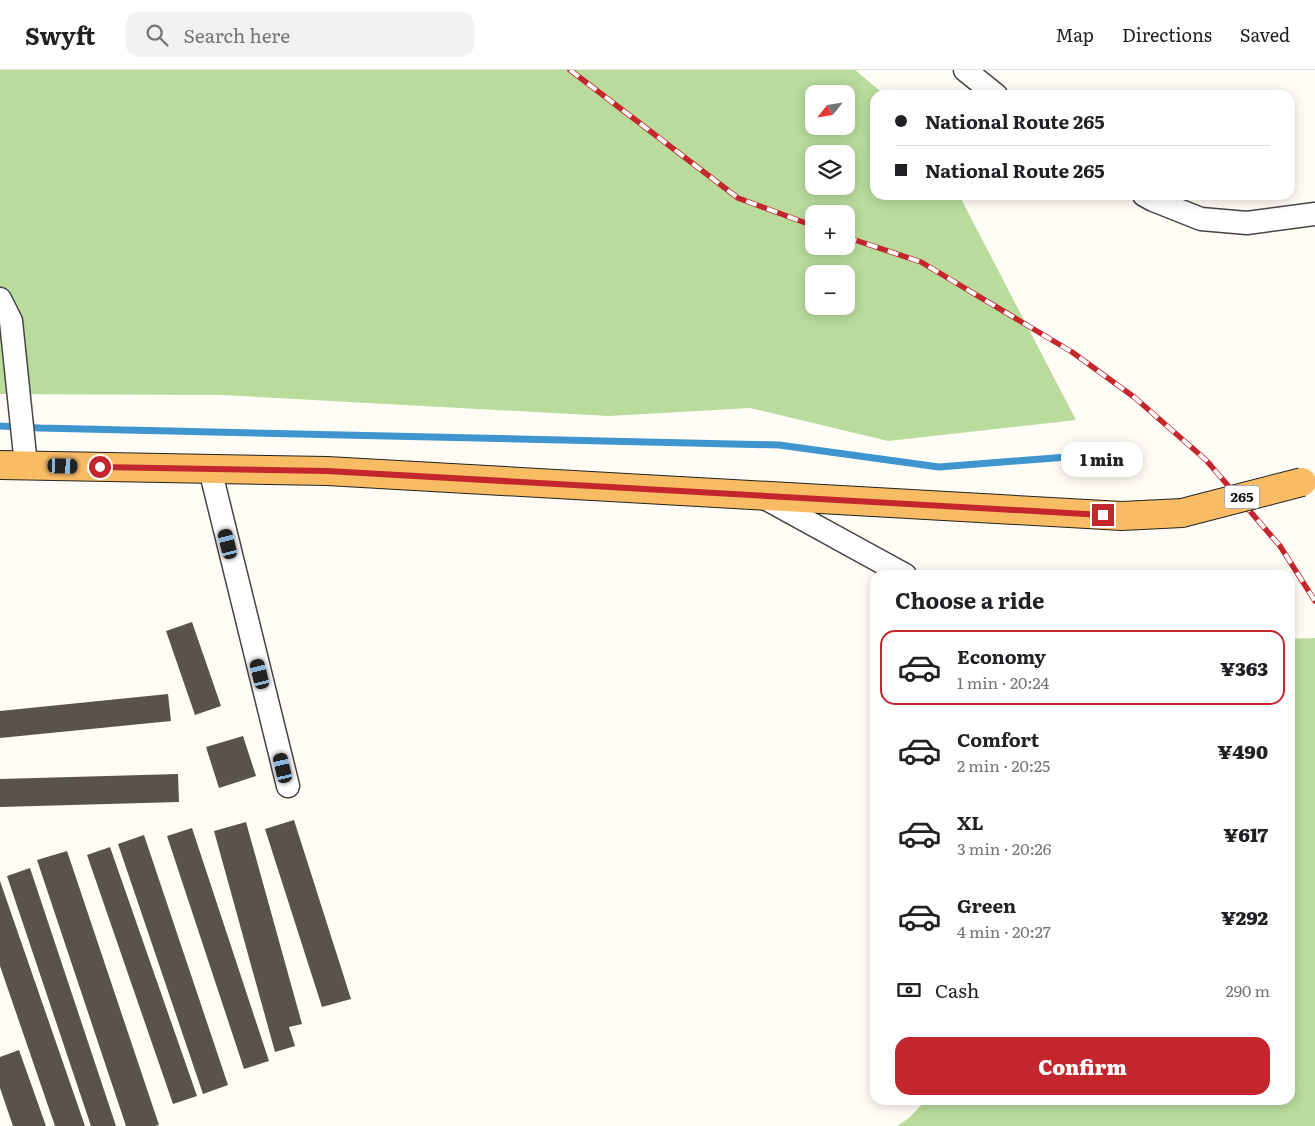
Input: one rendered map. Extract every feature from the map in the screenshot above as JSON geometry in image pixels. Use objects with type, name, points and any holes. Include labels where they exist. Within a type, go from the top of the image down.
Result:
[{"type":"highway","name":"265","points":[[13,465],[327,471],[1122,516],[1182,513],[1308,481]]},
{"type":"street","points":[[965,70],[990,90]]},
{"type":"street","points":[[1153,200],[1201,220],[1247,223],[1315,214]]},
{"type":"street","points":[[0,300],[11,321],[13,465]]},
{"type":"street","points":[[210,469],[288,786]]},
{"type":"street","points":[[759,494],[896,570]]},
{"type":"green space","points":[[0,70],[855,70],[879,90],[870,90],[870,200],[962,200],[1076,420],[888,441],[750,408],[609,416],[222,395],[0,394]]},
{"type":"green space","points":[[1315,638],[1315,1126],[897,1126],[910,1117],[921,1105],[1295,1105],[1295,639]]},
{"type":"building","points":[[192,622],[221,706],[195,715],[166,631]]},
{"type":"building","points":[[168,694],[171,721],[0,738],[0,711]]},
{"type":"building","points":[[243,736],[256,776],[219,788],[206,747]]},
{"type":"building","points":[[178,774],[179,802],[0,807],[0,779]]},
{"type":"building","points":[[294,820],[351,999],[322,1007],[265,829]]},
{"type":"building","points":[[246,822],[302,1024],[289,1027],[295,1046],[275,1052],[214,831]]},
{"type":"building","points":[[192,828],[269,1061],[244,1069],[167,836]]},
{"type":"building","points":[[144,835],[228,1085],[203,1094],[118,844]]},
{"type":"building","points":[[110,847],[197,1096],[173,1104],[87,855]]},
{"type":"building","points":[[67,851],[159,1125],[126,1126],[37,860]]},
{"type":"building","points":[[30,868],[116,1126],[91,1126],[7,876]]},
{"type":"building","points":[[0,881],[85,1126],[55,1126],[0,966]]},
{"type":"building","points":[[19,1050],[46,1126],[13,1126],[0,1088],[0,1057]]},
{"type":"waterway","points":[[0,426],[779,445],[939,467],[1131,452]]},
{"type":"railway","points":[[570,70],[738,198],[805,223]]},
{"type":"railway","points":[[855,240],[921,262],[1072,352],[1134,397],[1206,460],[1280,546],[1315,601]]},
{"type":"route","points":[[100,467],[327,471],[1103,515]]}]
